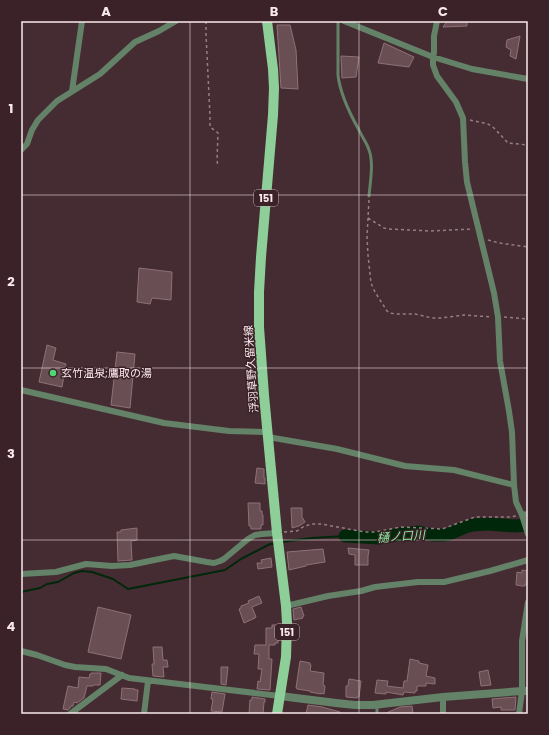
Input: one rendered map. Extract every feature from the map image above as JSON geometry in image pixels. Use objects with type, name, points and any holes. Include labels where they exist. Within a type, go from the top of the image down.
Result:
[{"type":"main road","name":"浮羽草野久留米線","points":[[267,21],[274,88],[259,292],[261,359],[278,550],[286,606],[286,658],[277,714]]},
{"type":"street","points":[[72,91],[82,21]]},
{"type":"street","points":[[21,150],[27,144],[32,130],[38,120],[57,101],[100,74],[135,42],[176,21]]},
{"type":"street","points":[[344,21],[433,57],[472,69],[528,79]]},
{"type":"street","points":[[437,21],[434,36],[433,64],[437,76],[456,102],[462,118],[467,182],[494,292],[498,317],[500,361],[512,432],[516,502],[524,516],[528,533]]},
{"type":"street","points":[[21,390],[164,423],[268,435],[337,449],[405,466],[454,470],[514,485]]},
{"type":"street","points":[[21,574],[56,572],[86,564],[112,566],[130,565],[174,556],[214,563],[224,559],[248,538],[262,534],[277,535]]},
{"type":"street","points":[[286,606],[375,587],[418,582],[444,582],[528,560]]},
{"type":"street","points":[[519,714],[525,691],[522,641],[528,602]]},
{"type":"street","points":[[21,651],[65,665],[106,669],[129,678],[355,705],[525,691]]},
{"type":"street","points":[[70,714],[122,675]]},
{"type":"street","points":[[144,714],[148,681]]},
{"type":"street","points":[[443,697],[443,714]]},
{"type":"lane","points":[[338,21],[339,82],[350,113],[369,150],[371,163],[369,196]]},
{"type":"lane","points":[[377,704],[377,714]]},
{"type":"path","points":[[206,21],[210,127],[218,133],[218,167]]},
{"type":"path","points":[[462,118],[488,124],[494,128],[508,143],[528,145]]},
{"type":"path","points":[[369,196],[367,237],[372,283],[374,292],[387,311],[396,314],[415,314],[432,318],[464,315],[528,319]]},
{"type":"path","points":[[368,218],[384,228],[389,229],[430,232],[479,229]]},
{"type":"path","points":[[481,237],[486,240],[499,243],[528,247]]},
{"type":"path","points":[[277,535],[297,531],[311,524],[321,524],[365,532],[375,532],[401,527],[442,529],[476,517],[524,516]]},
{"type":"building","points":[[447,21],[467,21],[467,26],[443,27]]},
{"type":"building","points":[[277,25],[290,25],[296,50],[298,89],[281,88]]},
{"type":"building","points":[[520,36],[516,59],[510,56],[511,50],[506,47],[507,40]]},
{"type":"building","points":[[384,43],[414,57],[409,67],[378,63]]},
{"type":"building","points":[[341,56],[359,57],[356,77],[342,78]]},
{"type":"building","points":[[139,268],[172,272],[171,300],[152,298],[150,304],[137,302]]},
{"type":"building","name":"玄竹温泉;鷹取の湯","points":[[47,345],[56,348],[53,360],[66,364],[62,387],[39,382]]},
{"type":"building","points":[[117,352],[135,354],[130,408],[111,405]]},
{"type":"building","points":[[257,468],[264,469],[265,484],[255,483]]},
{"type":"building","points":[[248,503],[260,503],[260,511],[262,511],[263,515],[263,525],[261,525],[261,529],[251,529],[251,526],[249,526]]},
{"type":"building","points":[[291,508],[302,508],[302,517],[305,522],[292,528]]},
{"type":"building","points":[[137,528],[137,540],[131,541],[132,560],[118,561],[117,532]]},
{"type":"building","points":[[348,548],[369,550],[368,565],[355,565],[355,555],[349,554]]},
{"type":"building","points":[[323,549],[325,562],[289,570],[287,552]]},
{"type":"building","points":[[271,558],[272,567],[258,569],[257,563],[262,563],[261,560]]},
{"type":"building","points":[[522,570],[528,571],[527,584],[525,584],[525,586],[516,585],[517,572],[522,573]]},
{"type":"building","points":[[259,596],[262,603],[252,607],[256,617],[244,623],[239,609],[241,606],[249,603],[248,601]]},
{"type":"building","points":[[98,607],[131,615],[121,659],[88,652]]},
{"type":"building","points":[[301,607],[304,616],[302,617],[303,618],[294,620],[293,609]]},
{"type":"building","points":[[272,625],[280,625],[280,637],[278,637],[278,643],[275,643],[275,645],[269,645],[269,659],[272,659],[270,690],[257,689],[258,681],[260,682],[262,669],[258,669],[259,654],[254,654],[255,645],[266,645],[266,628],[272,628]]},
{"type":"building","points":[[153,647],[162,647],[163,660],[167,660],[168,667],[163,667],[164,677],[153,676]]},
{"type":"building","points":[[410,659],[428,665],[426,676],[435,678],[435,684],[426,683],[426,686],[417,686],[417,691],[415,691],[415,693],[404,692],[403,695],[386,692],[386,694],[375,693],[377,680],[388,681],[387,686],[403,688],[404,681],[407,681]]},
{"type":"building","points":[[300,661],[310,663],[310,671],[324,673],[324,694],[296,688]]},
{"type":"building","points":[[221,667],[228,667],[226,685],[221,684]]},
{"type":"building","points":[[488,670],[491,685],[481,686],[479,672]]},
{"type":"building","points":[[91,673],[101,673],[100,685],[87,686],[84,698],[77,703],[74,702],[73,706],[71,706],[68,710],[63,709],[68,686],[78,688],[79,677],[89,678]]},
{"type":"building","points":[[349,679],[361,681],[359,697],[357,698],[346,697],[346,686],[348,686]]},
{"type":"building","points":[[122,688],[138,690],[137,701],[121,699]]},
{"type":"building","points":[[212,692],[225,694],[222,712],[211,711],[213,699],[211,699]]},
{"type":"building","points":[[252,697],[265,699],[263,714],[249,714],[250,700],[252,700]]},
{"type":"building","points":[[516,697],[515,710],[501,710],[501,707],[493,708],[492,699]]},
{"type":"building","points":[[308,705],[340,712],[340,714],[306,714]]},
{"type":"building","points":[[412,706],[413,713],[384,714],[400,707]]},
{"type":"waterway","name":"樋ノ口川","points":[[345,536],[379,538],[419,532],[433,535],[444,535],[473,525],[528,525]]},
{"type":"waterway","points":[[281,542],[345,536]]},
{"type":"waterway","points":[[21,592],[58,582],[74,573],[82,571],[92,572],[113,579],[128,589],[225,570],[241,559],[270,544],[274,544]]},
{"type":"place","name":"玄竹温泉;鷹取の湯","points":[[53,373]]}]
